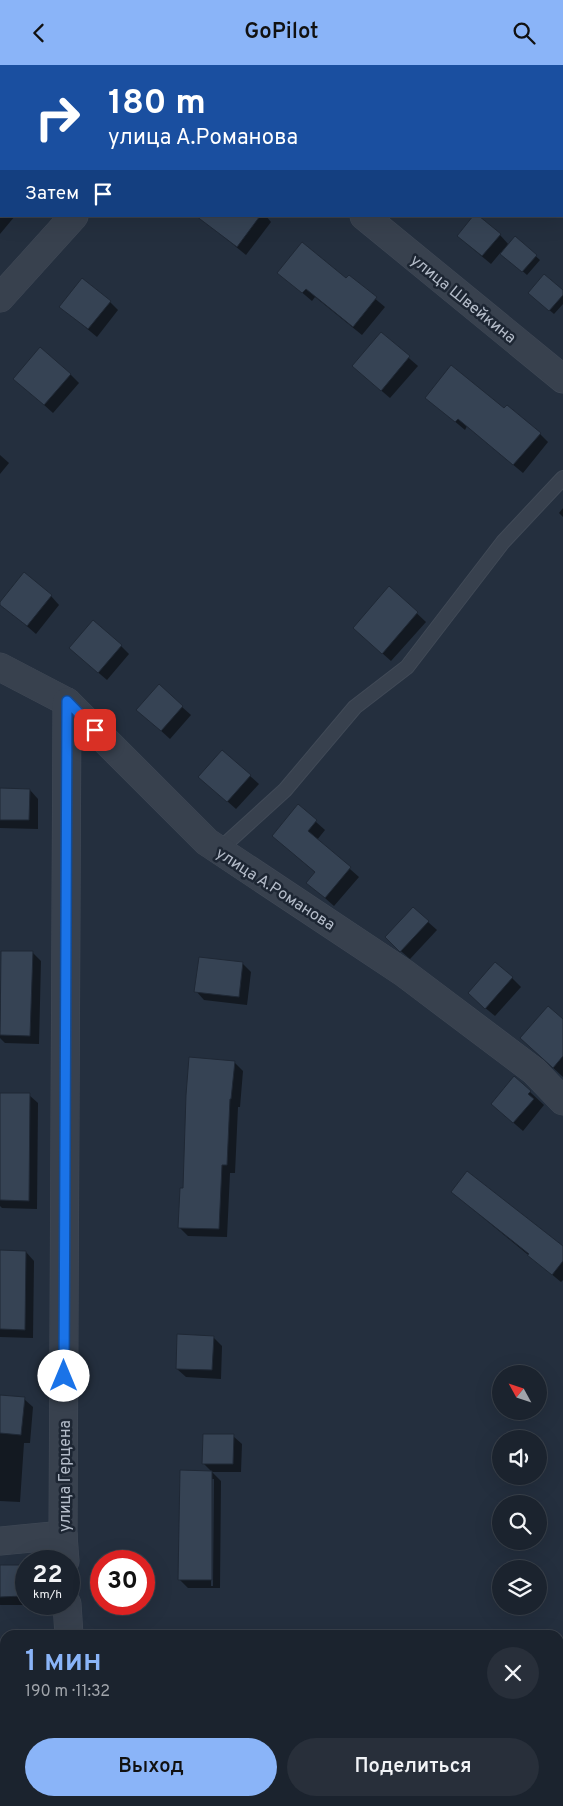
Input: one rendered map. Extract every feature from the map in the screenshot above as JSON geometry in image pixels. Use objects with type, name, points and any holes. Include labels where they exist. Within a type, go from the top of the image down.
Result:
[{"type":"street","points":[[0,298],[73,217]]},
{"type":"street","name":"улица Швейкина","points":[[365,217],[563,379]]},
{"type":"street","name":"улица А.Романова","points":[[0,667],[67,701],[207,842],[404,973],[534,1071],[563,1101]]},
{"type":"street","name":"улица Герцена","points":[[64,1548],[67,701]]},
{"type":"street","points":[[0,1541],[64,1548]]},
{"type":"street","points":[[68,1615],[69,1630]]},
{"type":"lane","points":[[219,850],[285,790],[355,707],[408,667],[503,542],[563,478]]},
{"type":"building","points":[[197,217],[259,217],[237,247]]},
{"type":"building","points":[[472,217],[480,217],[501,234],[482,256],[457,236]]},
{"type":"building","points":[[515,236],[537,255],[522,272],[500,254]]},
{"type":"building","points":[[302,242],[346,278],[349,275],[377,297],[353,327],[306,289],[302,293],[277,273]]},
{"type":"building","points":[[544,274],[563,290],[563,295],[549,311],[528,293]]},
{"type":"building","points":[[82,278],[111,301],[88,329],[59,307]]},
{"type":"building","points":[[381,332],[410,356],[381,391],[352,366]]},
{"type":"building","points":[[40,347],[71,374],[44,405],[13,379]]},
{"type":"building","points":[[451,365],[504,408],[507,405],[541,433],[513,465],[458,419],[455,422],[425,398]]},
{"type":"building","points":[[24,572],[52,595],[27,626],[0,605],[0,602]]},
{"type":"building","points":[[389,586],[418,612],[382,654],[353,628]]},
{"type":"building","points":[[93,620],[122,645],[98,673],[69,648]]},
{"type":"building","points":[[159,684],[183,706],[161,731],[136,710]]},
{"type":"building","points":[[222,750],[251,775],[227,802],[198,777]]},
{"type":"building","points":[[0,788],[30,789],[29,820],[0,820]]},
{"type":"building","points":[[298,804],[317,820],[308,831],[351,867],[325,898],[306,883],[315,872],[272,836]]},
{"type":"building","points":[[413,907],[429,921],[400,952],[385,937]]},
{"type":"building","points":[[1,951],[33,951],[30,1036],[0,1035]]},
{"type":"building","points":[[199,957],[243,962],[239,997],[194,992]]},
{"type":"building","points":[[495,962],[513,977],[485,1009],[468,993]]},
{"type":"building","points":[[548,1006],[563,1019],[563,1056],[553,1068],[520,1038]]},
{"type":"building","points":[[189,1057],[235,1061],[230,1099],[227,1165],[222,1165],[219,1229],[178,1228],[180,1188],[183,1188]]},
{"type":"building","points":[[514,1076],[531,1091],[528,1094],[534,1099],[513,1123],[491,1104]]},
{"type":"building","points":[[0,1093],[30,1093],[29,1201],[0,1200]]},
{"type":"building","points":[[467,1171],[563,1246],[563,1261],[552,1275],[527,1255],[529,1254],[451,1192]]},
{"type":"building","points":[[0,1250],[26,1251],[25,1330],[0,1329]]},
{"type":"building","points":[[177,1334],[214,1336],[212,1370],[176,1369]]},
{"type":"building","points":[[0,1395],[25,1397],[21,1435],[0,1433]]},
{"type":"building","points":[[203,1434],[234,1434],[233,1464],[202,1464]]},
{"type":"building","points":[[180,1470],[212,1471],[212,1580],[178,1580]]},
{"type":"building","points":[[0,1565],[15,1565],[15,1596],[0,1597]]},
{"type":"route","points":[[64,1376],[67,701],[95,730]]}]
